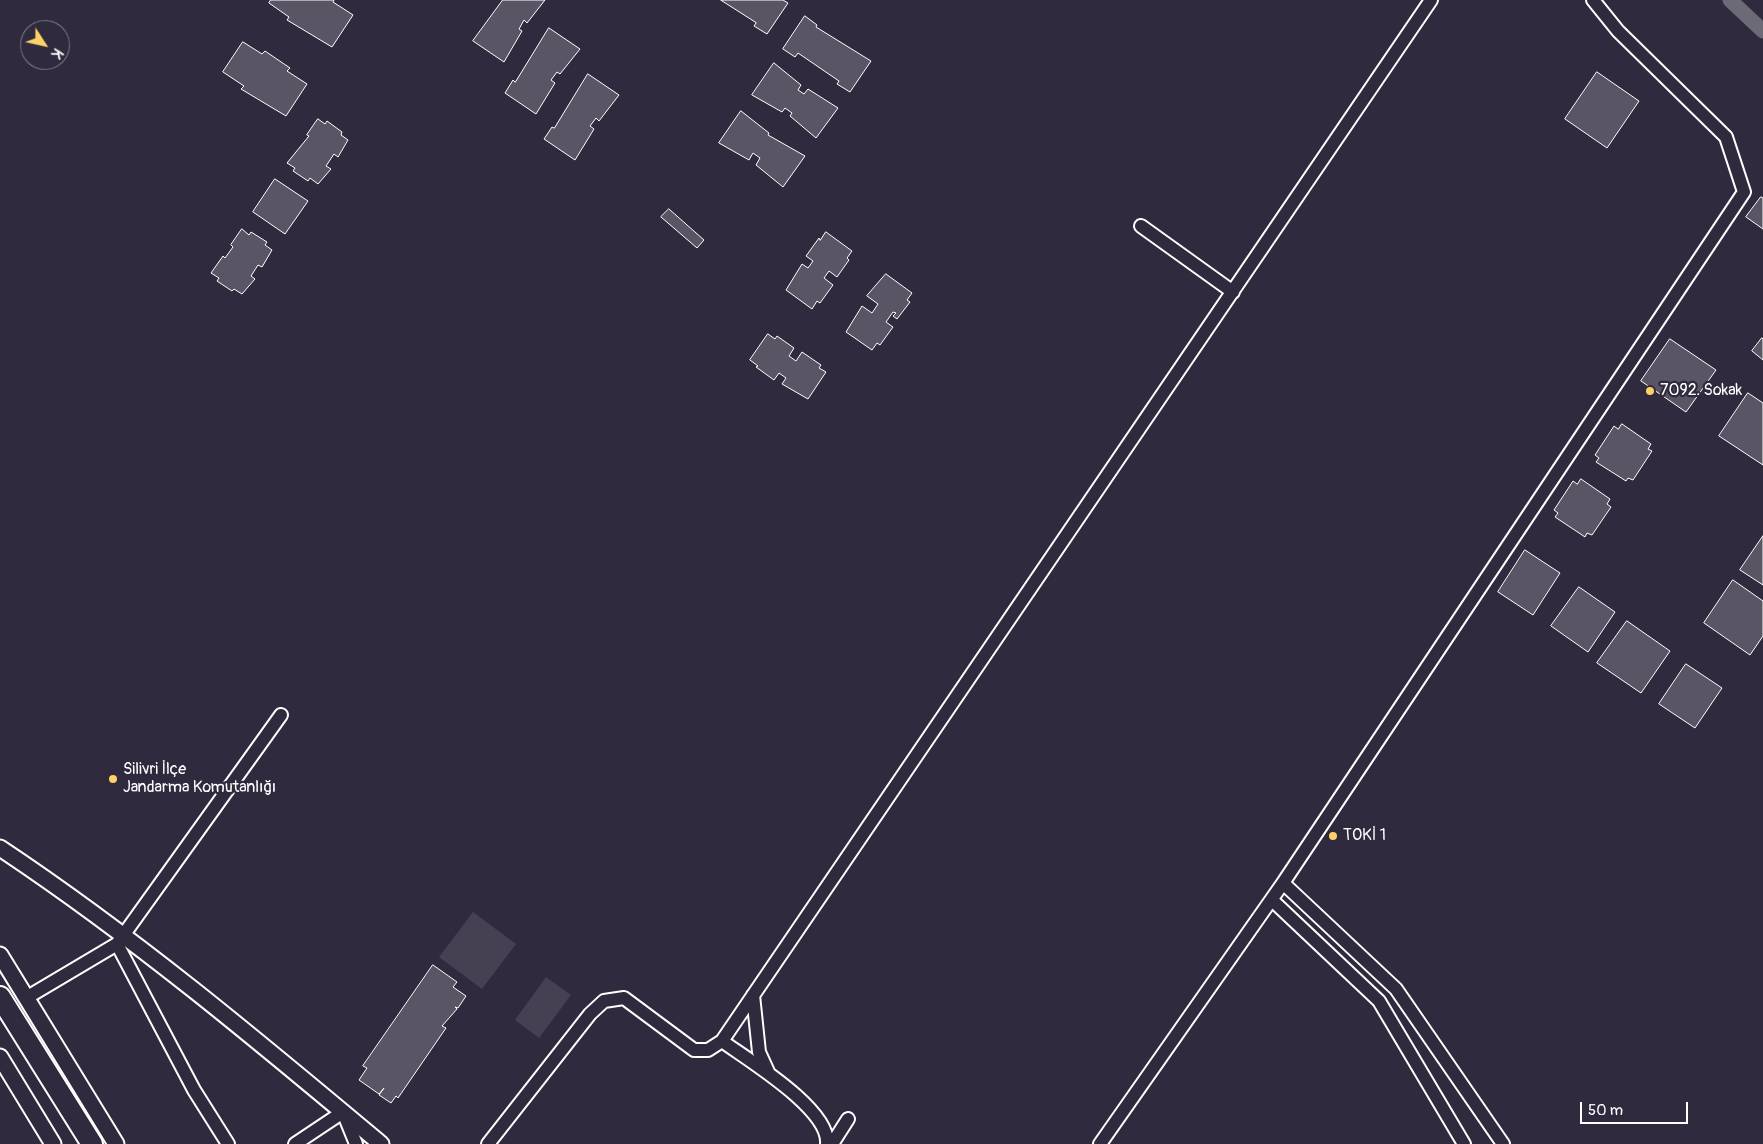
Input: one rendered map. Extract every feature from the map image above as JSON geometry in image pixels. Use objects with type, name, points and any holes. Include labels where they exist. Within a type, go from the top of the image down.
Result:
[{"type":"highway","points":[[0,997],[92,1144]]},
{"type":"street","points":[[488,1144],[590,1014],[604,1001],[624,998],[694,1050],[708,1050],[722,1041],[1234,292],[1431,0]]},
{"type":"street","points":[[1100,1144],[1272,900],[1744,192],[1726,137],[1618,31],[1593,0]]},
{"type":"street","points":[[1141,226],[1234,292]]},
{"type":"street","points":[[26,998],[121,941],[281,715]]},
{"type":"street","points":[[0,848],[121,941],[238,1024],[381,1144]]},
{"type":"street","points":[[1283,883],[1396,989],[1503,1144]]},
{"type":"street","points":[[1272,900],[1379,1001],[1464,1144]]},
{"type":"street","points":[[121,941],[194,1090],[228,1144]]},
{"type":"street","points":[[0,955],[116,1144]]},
{"type":"street","points":[[753,995],[759,1052],[769,1074]]},
{"type":"street","points":[[722,1041],[785,1085],[816,1114],[825,1131],[828,1144]]},
{"type":"street","points":[[0,1058],[54,1144]]},
{"type":"street","points":[[295,1144],[343,1112]]},
{"type":"street","points":[[343,1112],[356,1144]]},
{"type":"street","points":[[832,1144],[848,1119]]},
{"type":"shaded area","points":[[473,912],[516,944],[482,989],[439,957]]},
{"type":"shaded area","points":[[546,977],[571,995],[539,1038],[515,1020]]},
{"type":"building","points":[[271,0],[334,0],[333,2],[353,15],[332,47],[287,20],[289,17],[269,3]]},
{"type":"building","points":[[503,0],[545,0],[527,23],[524,20],[519,29],[522,31],[504,62],[473,41]]},
{"type":"building","points":[[721,0],[783,0],[788,3],[767,34],[754,26],[756,23]]},
{"type":"building","points":[[805,16],[817,25],[816,27],[871,61],[850,92],[837,84],[839,81],[798,53],[795,57],[783,49]]},
{"type":"building","points":[[549,28],[580,49],[560,74],[557,72],[551,80],[555,83],[536,114],[505,93],[513,80],[515,82]]},
{"type":"building","points":[[243,42],[262,54],[265,51],[290,68],[287,71],[307,84],[286,116],[241,89],[244,86],[223,72]]},
{"type":"building","points":[[774,63],[801,85],[798,90],[804,94],[808,89],[838,108],[816,138],[790,116],[792,113],[785,108],[782,112],[752,95]]},
{"type":"building","points":[[1597,72],[1639,101],[1607,148],[1565,119]]},
{"type":"building","points":[[588,74],[619,95],[599,121],[596,118],[590,126],[594,129],[575,160],[544,139],[552,127],[554,128]]},
{"type":"building","points":[[741,111],[769,133],[768,135],[805,156],[783,187],[756,165],[760,158],[753,153],[749,160],[719,143]]},
{"type":"building","points":[[318,119],[325,124],[327,121],[342,132],[341,135],[348,140],[338,157],[334,154],[326,166],[331,169],[318,184],[310,178],[308,181],[293,171],[295,168],[287,163],[309,136],[307,135]]},
{"type":"building","points":[[275,179],[308,201],[285,234],[253,212]]},
{"type":"building","points":[[1761,197],[1763,198],[1763,229],[1746,217]]},
{"type":"building","points":[[669,209],[704,240],[697,248],[661,217]]},
{"type":"building","points":[[242,229],[249,235],[251,232],[267,242],[265,245],[272,250],[262,267],[258,265],[251,276],[255,279],[242,294],[234,289],[232,291],[217,281],[219,278],[211,273],[223,256],[225,258],[233,247],[231,245]]},
{"type":"building","points":[[826,232],[852,251],[847,258],[849,260],[837,277],[829,271],[824,278],[833,285],[820,303],[817,301],[812,309],[786,290],[802,264],[808,268],[813,261],[806,256],[819,238],[820,240]]},
{"type":"building","points":[[886,274],[912,293],[907,300],[910,302],[897,319],[893,316],[896,313],[893,312],[886,322],[893,327],[880,345],[877,343],[872,350],[846,332],[862,306],[872,313],[878,304],[867,296]]},
{"type":"building","points":[[768,334],[775,339],[777,336],[794,348],[789,356],[796,361],[802,352],[821,365],[819,368],[826,372],[808,399],[782,384],[786,378],[779,373],[774,380],[756,367],[758,366],[750,360]]},
{"type":"building","points":[[1670,339],[1716,370],[1686,412],[1641,381]]},
{"type":"building","points":[[1763,339],[1763,360],[1752,351]]},
{"type":"building","points":[[1748,393],[1763,403],[1763,465],[1719,436]]},
{"type":"building","points":[[1622,424],[1651,444],[1648,449],[1652,451],[1633,480],[1628,478],[1626,481],[1596,462],[1599,458],[1595,455],[1614,426],[1618,429]]},
{"type":"building","points":[[1581,479],[1610,499],[1607,504],[1611,507],[1592,535],[1587,533],[1585,537],[1555,517],[1558,513],[1554,510],[1573,481],[1577,484]]},
{"type":"building","points":[[1763,536],[1763,585],[1740,570]]},
{"type":"building","points":[[1525,550],[1560,573],[1533,615],[1498,592]]},
{"type":"building","points":[[1733,580],[1763,601],[1763,636],[1750,655],[1704,623]]},
{"type":"building","points":[[1579,587],[1615,612],[1588,652],[1551,626]]},
{"type":"building","points":[[1627,621],[1670,651],[1641,693],[1597,663]]},
{"type":"building","points":[[1686,664],[1722,688],[1695,728],[1659,704]]},
{"type":"building","points":[[433,965],[457,982],[453,987],[466,996],[458,1008],[455,1007],[457,1009],[442,1026],[446,1028],[398,1098],[396,1096],[391,1103],[379,1095],[384,1088],[379,1094],[359,1080],[367,1068],[363,1066]]},
{"type":"waterway","points":[[1730,0],[1763,31]]},
{"type":"place","name":"7092. Sokak","points":[[1650,391]]},
{"type":"place","name":"Silivri İlçe Jandarma Komutanlığı","points":[[113,779]]},
{"type":"place","name":"TOKİ 1","points":[[1333,836]]}]
